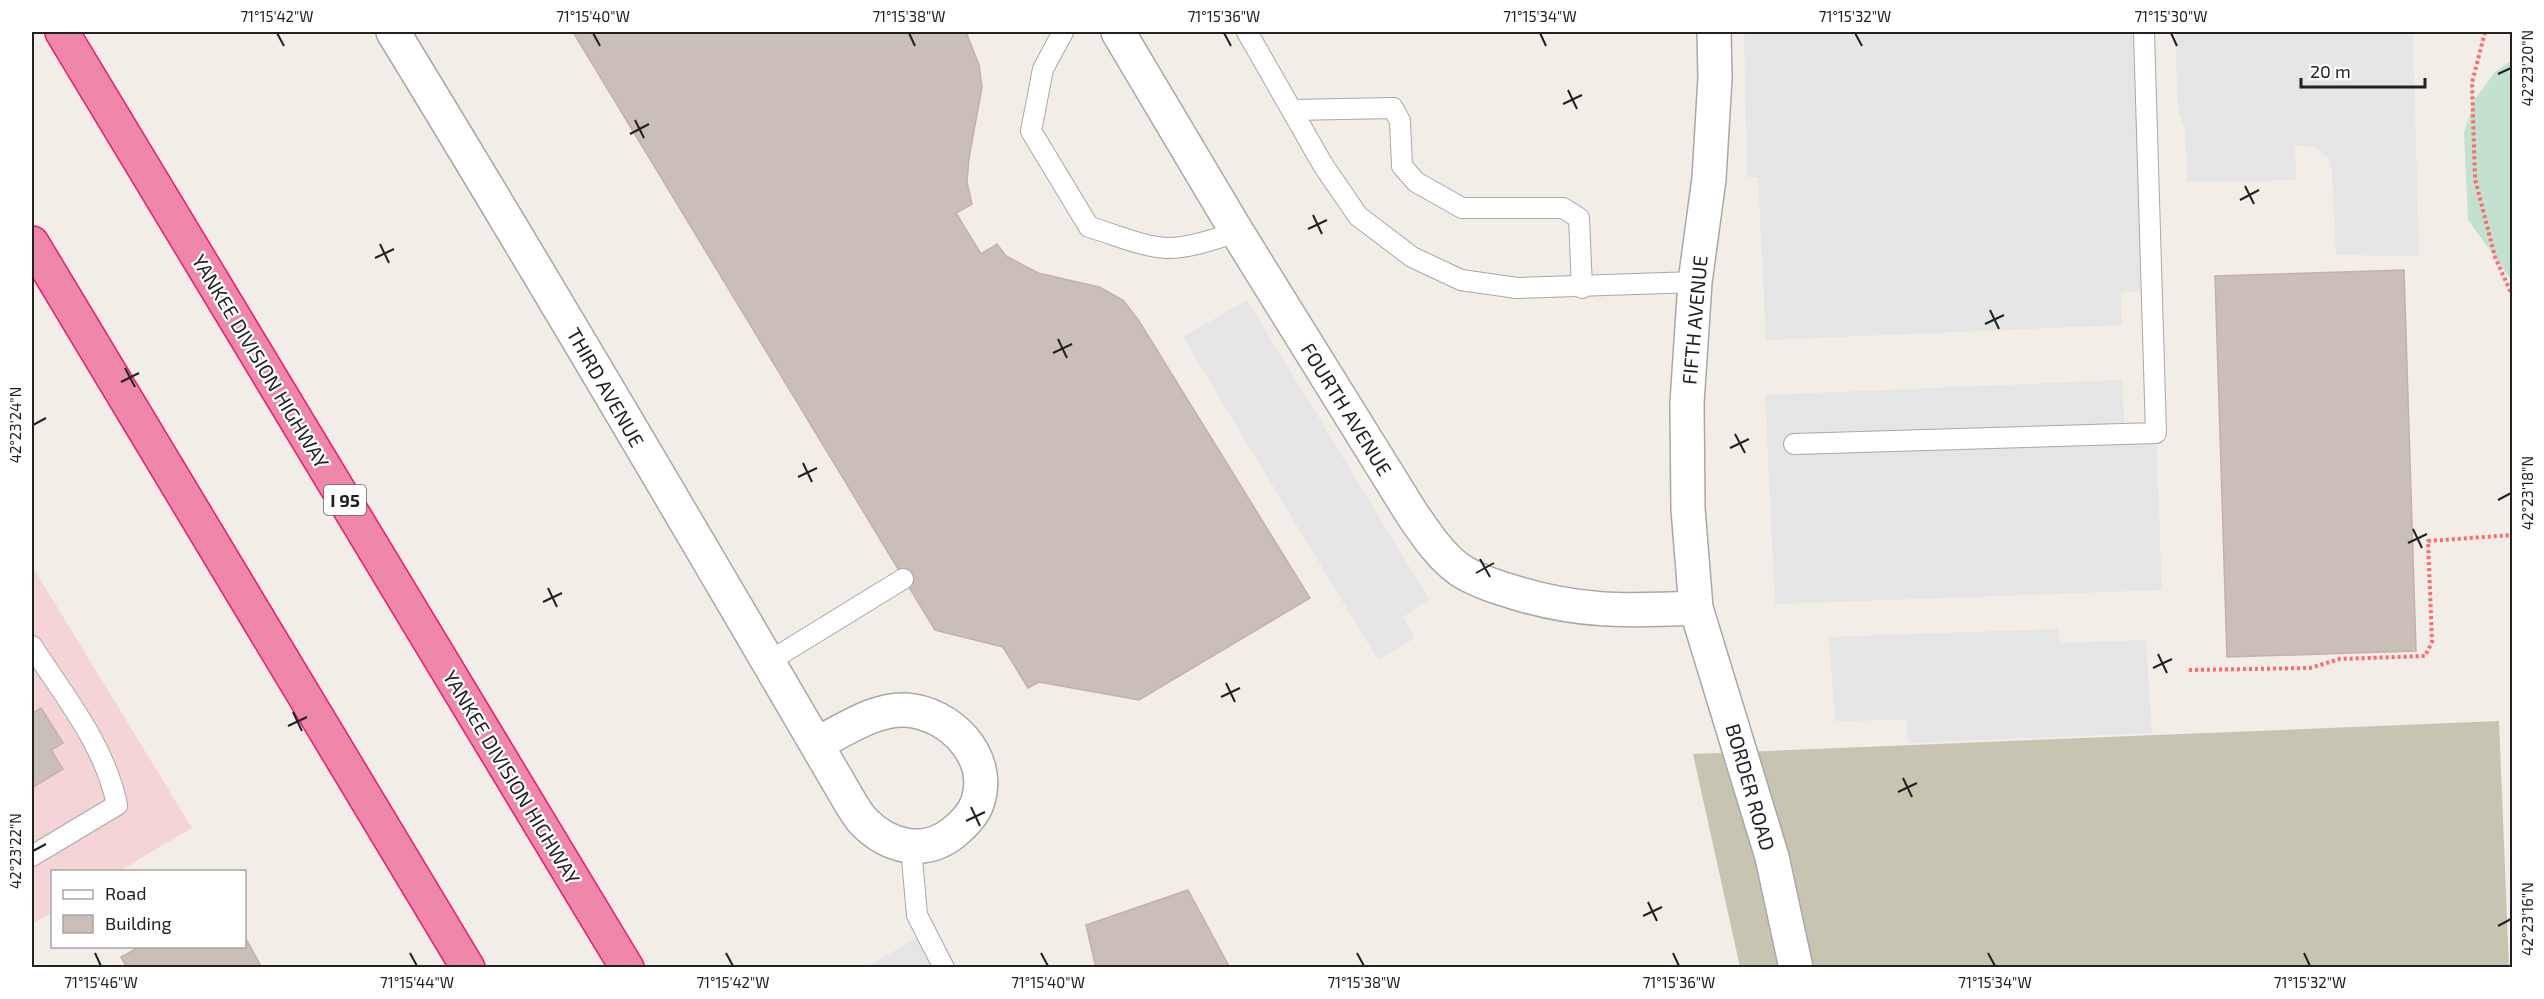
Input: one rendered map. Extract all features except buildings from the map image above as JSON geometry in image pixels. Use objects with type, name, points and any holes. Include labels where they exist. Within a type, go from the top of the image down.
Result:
[{"type":"highway","name":"YANKEE DIVISION HIGHWAY","points":[[62,32],[627,968]]},
{"type":"highway","points":[[32,243],[468,968]]},
{"type":"street","name":"THIRD AVENUE","points":[[393,32],[589,356],[862,820],[887,840],[911,848]]},
{"type":"street","name":"FOURTH AVENUE","points":[[1118,32],[1237,232],[1412,514],[1431,541],[1460,570],[1506,590],[1546,603],[1581,609],[1619,612],[1696,608]]},
{"type":"street","name":"FIFTH AVENUE","points":[[1696,608],[1688,509],[1687,403],[1695,282],[1709,179],[1715,78],[1714,32]]},
{"type":"street","name":"BORDER ROAD","points":[[1696,608],[1772,857],[1796,968]]},
{"type":"street","points":[[816,744],[869,717],[906,710],[944,721],[968,743],[980,766],[978,801],[964,824],[940,843],[911,848]]},
{"type":"lane","points":[[1062,32],[1043,69],[1031,131],[1089,227],[1151,246],[1167,248],[1188,246],[1237,232]]},
{"type":"lane","points":[[1246,32],[1323,165],[1358,216],[1412,257],[1461,280],[1517,288],[1582,288],[1695,282]]},
{"type":"lane","points":[[1794,444],[2156,433],[2144,32]]},
{"type":"lane","points":[[1292,110],[1393,108],[1400,121],[1402,166],[1416,182],[1462,208],[1563,208],[1579,218],[1582,288]]},
{"type":"lane","points":[[768,662],[903,579]]},
{"type":"lane","points":[[32,646],[99,750],[117,805],[32,856]]},
{"type":"lane","points":[[911,848],[917,915],[944,968]]},
{"type":"path","points":[[2485,32],[2472,83],[2475,179],[2495,257],[2512,295]]},
{"type":"path","points":[[2189,670],[2310,668],[2340,659],[2425,656],[2432,642],[2428,541],[2512,534]]},
{"type":"shaded area","points":[[1744,32],[2144,32],[2152,290],[2121,293],[2122,325],[1766,340],[1758,177],[1747,177]]},
{"type":"shaded area","points":[[2175,32],[2413,32],[2419,256],[2336,255],[2332,172],[2328,158],[2317,148],[2295,145],[2296,180],[2187,182],[2185,131],[2178,110]]},
{"type":"shaded area","points":[[1247,300],[1429,599],[1403,617],[1415,638],[1378,660],[1183,337]]},
{"type":"shaded area","points":[[2122,380],[2125,434],[2156,433],[2162,590],[1775,604],[1765,395]]},
{"type":"shaded area","points":[[32,566],[192,828],[121,870],[51,870],[51,913],[32,924]]},
{"type":"shaded area","points":[[2058,629],[2060,643],[2146,640],[2152,733],[1908,743],[1906,720],[1835,721],[1829,637]]},
{"type":"shaded area","points":[[2499,721],[2509,967],[1740,967],[1693,754]]},
{"type":"shaded area","points":[[934,928],[957,967],[871,968],[870,965]]},
{"type":"green space","points":[[2511,61],[2512,281],[2468,220],[2464,133],[2475,99],[2495,72]]}]
